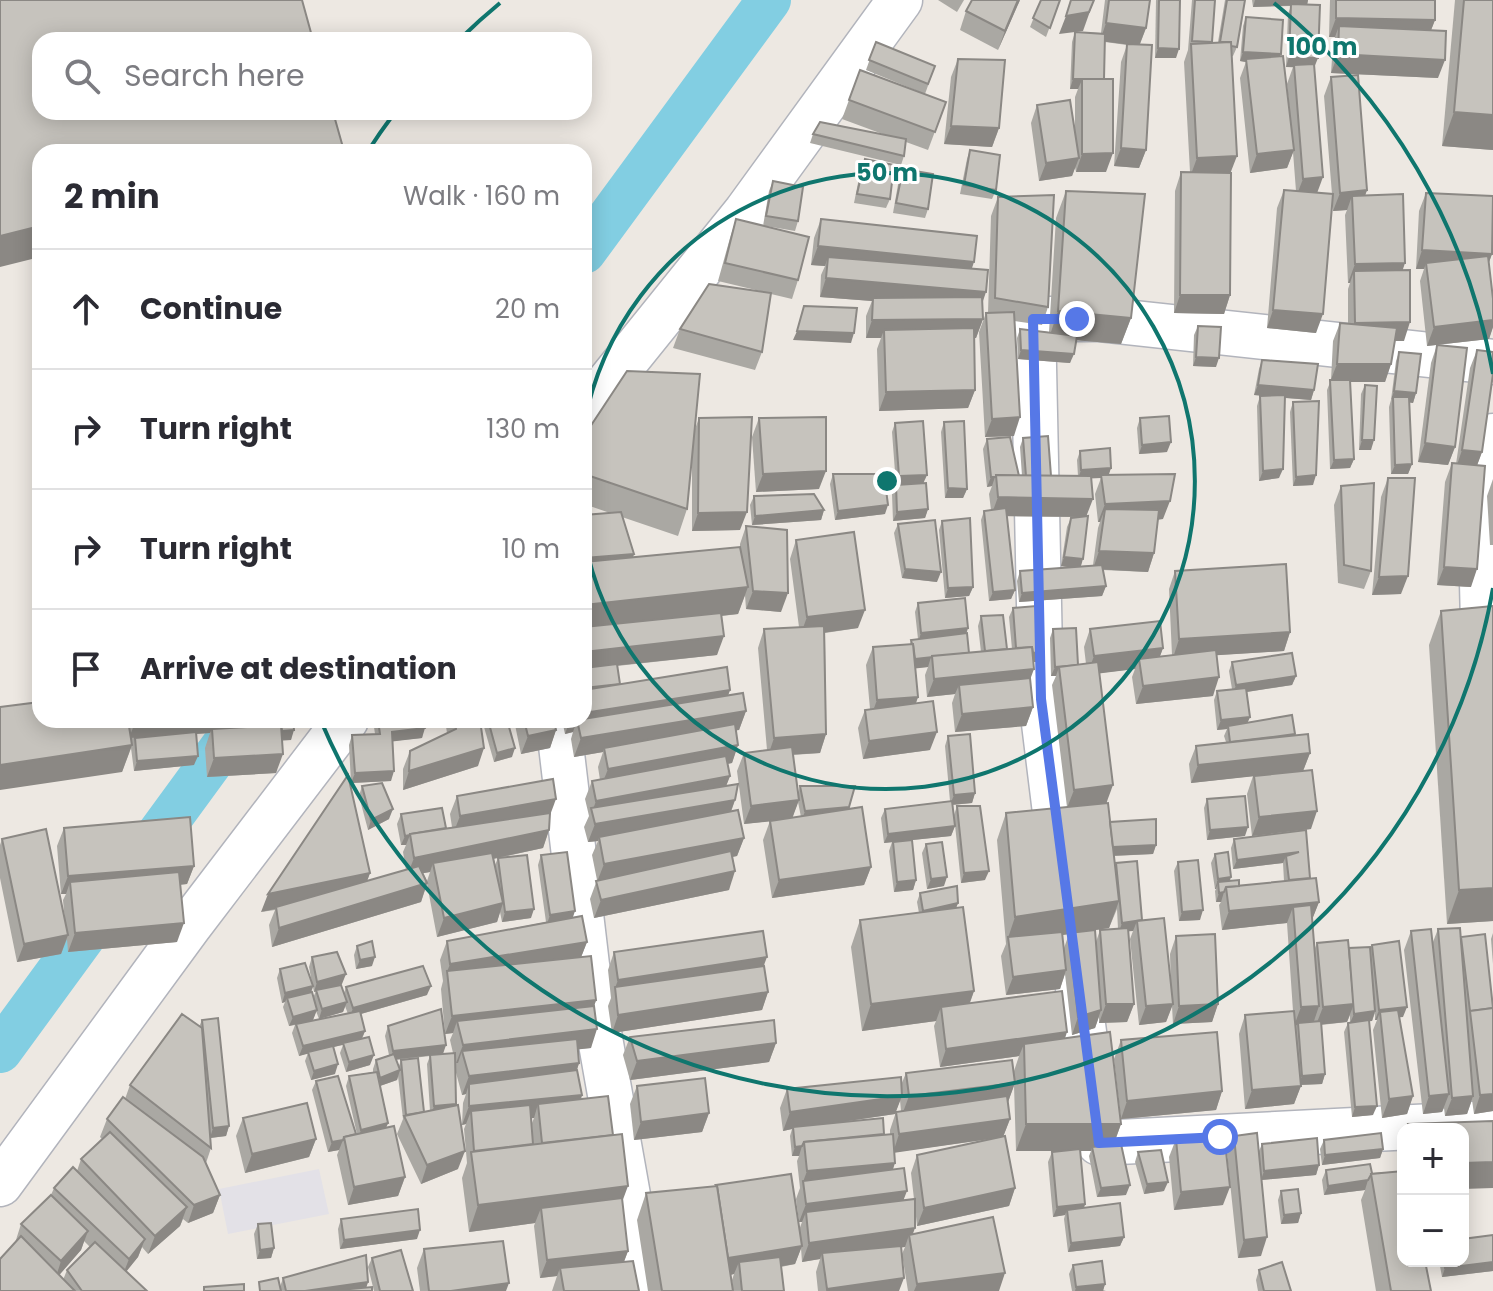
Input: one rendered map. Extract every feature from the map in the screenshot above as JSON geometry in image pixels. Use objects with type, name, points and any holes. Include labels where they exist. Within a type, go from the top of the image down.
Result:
[{"type":"street","points":[[592,403],[746,212],[900,0]]},
{"type":"street","points":[[1493,362],[1098,319],[1033,319],[1041,699],[1099,1143],[1493,1123]]},
{"type":"street","points":[[1486,710],[1482,583],[1493,436]]},
{"type":"street","points":[[0,1184],[189,926],[340,728]]},
{"type":"street","points":[[559,728],[587,965],[645,1291]]},
{"type":"shaded area","points":[[319,1169],[329,1214],[228,1234],[219,1189]]},
{"type":"building","points":[[0,0],[302,0],[311,32],[32,32],[32,120],[335,120],[342,144],[32,144],[32,228],[0,236]]},
{"type":"building","points":[[972,0],[1018,0],[1005,31],[966,11]]},
{"type":"building","points":[[1041,0],[1060,0],[1050,28],[1033,18]]},
{"type":"building","points":[[1071,0],[1094,0],[1089,12],[1066,16]]},
{"type":"building","points":[[1109,0],[1150,0],[1146,28],[1106,23]]},
{"type":"building","points":[[1159,0],[1180,0],[1179,49],[1158,48]]},
{"type":"building","points":[[1195,0],[1215,0],[1212,42],[1192,41]]},
{"type":"building","points":[[1227,0],[1245,0],[1237,47],[1231,46],[1231,42],[1220,42]]},
{"type":"building","points":[[1336,0],[1435,0],[1435,20],[1336,18]]},
{"type":"building","points":[[1464,0],[1493,0],[1493,115],[1454,112]]},
{"type":"building","points":[[1291,4],[1320,5],[1318,58],[1289,57]]},
{"type":"building","points":[[1246,17],[1283,20],[1281,54],[1243,52]]},
{"type":"building","points":[[1339,26],[1446,31],[1445,60],[1338,54]]},
{"type":"building","points":[[1075,32],[1105,34],[1104,79],[1073,79]]},
{"type":"building","points":[[876,42],[935,66],[928,84],[869,60]]},
{"type":"building","points":[[1231,42],[1237,156],[1197,158],[1191,44]]},
{"type":"building","points":[[1127,44],[1152,45],[1146,150],[1121,148]]},
{"type":"building","points":[[1283,56],[1294,150],[1257,154],[1246,59]]},
{"type":"building","points":[[958,59],[1005,60],[999,128],[951,126]]},
{"type":"building","points":[[1314,64],[1323,177],[1303,179],[1294,65]]},
{"type":"building","points":[[860,70],[946,102],[935,132],[849,100]]},
{"type":"building","points":[[1358,75],[1367,190],[1340,193],[1331,77]]},
{"type":"building","points":[[1082,79],[1113,79],[1113,153],[1082,154]]},
{"type":"building","points":[[1070,100],[1079,158],[1046,163],[1037,105]]},
{"type":"building","points":[[820,122],[906,139],[904,156],[813,134]]},
{"type":"building","points":[[970,150],[1000,155],[996,190],[964,185]]},
{"type":"building","points":[[865,159],[894,165],[890,199],[857,194]]},
{"type":"building","points":[[903,169],[933,174],[928,209],[896,203]]},
{"type":"building","points":[[1181,172],[1231,173],[1230,295],[1180,295]]},
{"type":"building","points":[[773,181],[803,187],[798,221],[766,216]]},
{"type":"building","points":[[1284,190],[1333,194],[1323,314],[1273,310]]},
{"type":"building","points":[[1066,191],[1145,194],[1131,318],[1058,311]]},
{"type":"building","points":[[1426,193],[1493,196],[1492,254],[1422,250]]},
{"type":"building","points":[[1403,194],[1405,263],[1355,264],[1352,196]]},
{"type":"building","points":[[1054,195],[1048,307],[995,298],[998,197]]},
{"type":"building","points":[[736,219],[809,237],[798,280],[725,263]]},
{"type":"building","points":[[821,219],[977,236],[974,262],[818,246]]},
{"type":"building","points":[[1488,256],[1493,320],[1434,327],[1426,263]]},
{"type":"building","points":[[828,257],[988,270],[986,292],[826,278]]},
{"type":"building","points":[[1410,270],[1410,322],[1355,323],[1354,271]]},
{"type":"building","points":[[709,284],[771,293],[762,352],[680,329]]},
{"type":"building","points":[[982,297],[983,319],[872,320],[873,298]]},
{"type":"building","points":[[804,306],[857,308],[854,333],[797,331]]},
{"type":"building","points":[[1014,312],[1020,417],[992,419],[986,313]]},
{"type":"building","points":[[1340,323],[1397,328],[1391,364],[1337,364]]},
{"type":"building","points":[[1198,326],[1221,327],[1219,358],[1196,357]]},
{"type":"building","points":[[974,328],[975,390],[886,392],[884,330]]},
{"type":"building","points":[[1020,329],[1077,336],[1074,354],[1021,350]]},
{"type":"building","points":[[1437,345],[1467,348],[1455,447],[1425,443]]},
{"type":"building","points":[[1477,350],[1493,352],[1493,374],[1482,452],[1462,450]]},
{"type":"building","points":[[1399,352],[1421,354],[1416,393],[1394,391]]},
{"type":"building","points":[[1262,360],[1318,364],[1314,390],[1258,385]]},
{"type":"building","points":[[627,371],[700,374],[687,509],[592,477],[592,424]]},
{"type":"building","points":[[1330,380],[1350,380],[1354,459],[1334,460]]},
{"type":"building","points":[[1365,385],[1377,386],[1374,440],[1362,440]]},
{"type":"building","points":[[1285,395],[1283,469],[1263,471],[1260,396]]},
{"type":"building","points":[[1393,397],[1409,397],[1412,464],[1395,465]]},
{"type":"building","points":[[1319,401],[1316,475],[1296,477],[1293,402]]},
{"type":"building","points":[[1169,416],[1171,442],[1142,445],[1140,418]]},
{"type":"building","points":[[752,417],[747,512],[698,513],[699,418]]},
{"type":"building","points":[[826,417],[826,471],[763,474],[759,418]]},
{"type":"building","points":[[923,421],[927,475],[899,476],[895,423]]},
{"type":"building","points":[[964,421],[967,489],[948,488],[944,422]]},
{"type":"building","points":[[1048,436],[1051,476],[1026,476],[1023,438]]},
{"type":"building","points":[[1010,437],[1019,476],[991,477],[987,439]]},
{"type":"building","points":[[1110,448],[1111,468],[1081,470],[1080,451]]},
{"type":"building","points":[[1452,463],[1485,466],[1477,569],[1444,567]]},
{"type":"building","points":[[833,474],[884,474],[888,505],[838,511]]},
{"type":"building","points":[[1175,474],[1170,501],[1105,504],[1101,475]]},
{"type":"building","points":[[996,475],[1091,476],[1093,499],[998,497]]},
{"type":"building","points":[[1388,478],[1415,478],[1408,576],[1379,577]]},
{"type":"building","points":[[926,483],[928,509],[897,512],[896,485]]},
{"type":"building","points":[[1374,483],[1371,571],[1344,565],[1341,486]]},
{"type":"building","points":[[814,494],[824,510],[755,516],[754,496]]},
{"type":"building","points":[[1006,508],[1015,590],[993,592],[984,511]]},
{"type":"building","points":[[1105,509],[1159,510],[1154,553],[1099,551]]},
{"type":"building","points":[[621,512],[634,554],[592,557],[592,514]]},
{"type":"building","points":[[1088,516],[1083,559],[1064,557],[1071,518]]},
{"type":"building","points":[[970,518],[973,587],[948,588],[942,521]]},
{"type":"building","points":[[935,520],[941,572],[905,569],[898,524]]},
{"type":"building","points":[[746,526],[787,530],[788,593],[753,591]]},
{"type":"building","points":[[854,532],[865,610],[807,617],[796,540]]},
{"type":"building","points":[[740,547],[748,587],[592,604],[592,561]]},
{"type":"building","points":[[1286,564],[1290,632],[1179,639],[1175,571]]},
{"type":"building","points":[[1102,565],[1106,586],[1022,593],[1020,571]]},
{"type":"building","points":[[965,598],[968,628],[921,633],[918,603]]},
{"type":"building","points":[[1036,606],[1039,652],[1033,653],[1032,647],[1016,648],[1013,608]]},
{"type":"building","points":[[1493,606],[1493,888],[1459,890],[1441,611]]},
{"type":"building","points":[[721,613],[724,636],[592,651],[592,626]]},
{"type":"building","points":[[1003,615],[1007,649],[985,651],[981,616]]},
{"type":"building","points":[[1160,621],[1163,648],[1094,656],[1090,629]]},
{"type":"building","points":[[824,626],[826,734],[774,738],[764,629]]},
{"type":"building","points":[[1076,628],[1078,665],[1055,667],[1053,629]]},
{"type":"building","points":[[967,633],[969,653],[915,659],[911,640]]},
{"type":"building","points":[[913,644],[918,697],[877,700],[873,647]]},
{"type":"building","points":[[1032,647],[1034,669],[934,679],[932,656]]},
{"type":"building","points":[[1216,650],[1219,677],[1143,686],[1139,659]]},
{"type":"building","points":[[1292,653],[1296,676],[1236,685],[1232,662]]},
{"type":"building","points":[[1098,662],[1113,785],[1074,790],[1059,667]]},
{"type":"building","points":[[617,664],[620,684],[592,687],[592,667]]},
{"type":"building","points":[[727,667],[730,690],[592,712],[592,689]]},
{"type":"building","points":[[1030,678],[1033,707],[962,714],[959,685]]},
{"type":"building","points":[[1246,688],[1250,717],[1221,720],[1217,691]]},
{"type":"building","points":[[743,693],[746,711],[581,738],[579,728],[592,728],[592,718]]},
{"type":"building","points":[[933,701],[937,732],[869,741],[865,710]]},
{"type":"building","points":[[32,703],[32,728],[129,728],[132,745],[0,765],[0,707]]},
{"type":"building","points":[[1292,715],[1295,734],[1230,742],[1228,726]]},
{"type":"building","points":[[735,724],[738,745],[608,769],[604,748]]},
{"type":"building","points":[[281,728],[283,754],[214,758],[212,729]]},
{"type":"building","points":[[379,728],[425,728],[392,732],[394,771],[355,773],[352,735],[380,734]]},
{"type":"building","points":[[481,728],[484,748],[409,771],[410,751],[456,729]]},
{"type":"building","points":[[490,728],[509,728],[515,748],[497,753]]},
{"type":"building","points":[[526,728],[556,728],[556,730],[528,736]]},
{"type":"building","points":[[196,732],[198,756],[137,761],[135,738]]},
{"type":"building","points":[[970,734],[975,793],[954,795],[948,736]]},
{"type":"building","points":[[1308,734],[1310,753],[1198,765],[1196,746]]},
{"type":"building","points":[[792,747],[799,800],[751,806],[744,753]]},
{"type":"building","points":[[726,756],[730,776],[596,801],[592,781]]},
{"type":"building","points":[[1312,770],[1317,811],[1259,817],[1254,776]]},
{"type":"building","points":[[348,775],[370,873],[268,894]]},
{"type":"building","points":[[553,779],[556,799],[460,816],[457,796]]},
{"type":"building","points":[[382,783],[393,809],[371,820],[362,786]]},
{"type":"building","points":[[738,784],[735,800],[595,824],[591,808]]},
{"type":"building","points":[[800,786],[855,786],[849,807],[805,811]]},
{"type":"building","points":[[1245,796],[1248,827],[1210,830],[1207,799]]},
{"type":"building","points":[[952,801],[955,826],[888,834],[885,809]]},
{"type":"building","points":[[1108,803],[1119,901],[1015,917],[1006,813]]},
{"type":"building","points":[[957,806],[980,806],[989,871],[964,873]]},
{"type":"building","points":[[862,807],[871,867],[779,880],[770,821]]},
{"type":"building","points":[[442,808],[446,828],[405,836],[401,814]]},
{"type":"building","points":[[738,810],[744,838],[604,864],[599,837]]},
{"type":"building","points":[[550,813],[549,830],[414,858],[410,834]]},
{"type":"building","points":[[190,817],[194,866],[68,876],[64,828]]},
{"type":"building","points":[[1156,819],[1156,845],[1113,847],[1110,822]]},
{"type":"building","points":[[46,829],[68,935],[24,944],[2,839]]},
{"type":"building","points":[[1306,830],[1310,878],[1289,880],[1286,856],[1299,852],[1237,860],[1234,839]]},
{"type":"building","points":[[912,840],[916,880],[897,882],[893,842]]},
{"type":"building","points":[[942,842],[947,877],[931,879],[926,844]]},
{"type":"building","points":[[731,851],[735,871],[601,900],[596,881]]},
{"type":"building","points":[[567,852],[575,911],[550,915],[541,855]]},
{"type":"building","points":[[1228,852],[1231,877],[1218,879],[1215,854]]},
{"type":"building","points":[[492,853],[503,903],[444,918],[433,863]]},
{"type":"building","points":[[527,855],[534,909],[505,912],[498,858]]},
{"type":"building","points":[[1198,860],[1203,910],[1182,912],[1178,862]]},
{"type":"building","points":[[1137,861],[1142,920],[1122,923],[1116,863]]},
{"type":"building","points":[[419,866],[427,883],[279,928],[276,907]]},
{"type":"building","points":[[179,872],[184,923],[75,933],[70,882]]},
{"type":"building","points":[[1316,878],[1319,902],[1229,911],[1226,887]]},
{"type":"building","points":[[1239,880],[1239,886],[1226,887],[1224,892],[1219,893],[1218,882]]},
{"type":"building","points":[[957,886],[958,903],[923,911],[920,893]]},
{"type":"building","points":[[1311,905],[1319,1006],[1301,1007],[1293,907]]},
{"type":"building","points":[[963,907],[974,991],[871,1004],[860,920]]},
{"type":"building","points":[[582,916],[587,942],[450,964],[447,941]]},
{"type":"building","points":[[1164,918],[1173,1004],[1146,1006],[1137,921]]},
{"type":"building","points":[[1128,928],[1134,1004],[1106,1004],[1100,930]]},
{"type":"building","points":[[1460,928],[1473,1096],[1452,1098],[1438,929]]},
{"type":"building","points":[[1431,929],[1449,1094],[1429,1096],[1411,931]]},
{"type":"building","points":[[1095,930],[1101,1010],[1078,1017],[1069,933]]},
{"type":"building","points":[[763,931],[767,957],[618,980],[614,952]]},
{"type":"building","points":[[1062,932],[1066,970],[1013,977],[1008,937]]},
{"type":"building","points":[[1215,934],[1218,1004],[1179,1006],[1176,936]]},
{"type":"building","points":[[1485,934],[1493,1008],[1470,1011],[1461,937]]},
{"type":"building","points":[[1348,940],[1354,1004],[1323,1007],[1317,943]]},
{"type":"building","points":[[372,941],[375,957],[360,960],[357,946]]},
{"type":"building","points":[[1399,941],[1407,1007],[1379,1010],[1372,945]]},
{"type":"building","points":[[1370,947],[1375,1011],[1354,1014],[1349,948]]},
{"type":"building","points":[[337,952],[346,974],[317,982],[312,957]]},
{"type":"building","points":[[591,956],[596,1000],[452,1016],[447,971]]},
{"type":"building","points":[[305,963],[313,986],[285,993],[280,969]]},
{"type":"building","points":[[423,966],[431,986],[353,1008],[346,987]]},
{"type":"building","points":[[764,966],[768,992],[618,1015],[615,987]]},
{"type":"building","points":[[341,985],[347,1002],[322,1009],[316,990]]},
{"type":"building","points":[[1062,991],[1067,1032],[946,1049],[941,1007]]},
{"type":"building","points":[[312,992],[317,1010],[293,1017],[287,998]]},
{"type":"building","points":[[594,1006],[597,1029],[463,1045],[457,1021]]},
{"type":"building","points":[[1493,1008],[1493,1094],[1480,1095],[1470,1011]]},
{"type":"building","points":[[441,1009],[446,1045],[393,1051],[388,1026]]},
{"type":"building","points":[[1398,1010],[1413,1096],[1389,1099],[1380,1012]]},
{"type":"building","points":[[360,1011],[365,1031],[303,1046],[296,1024]]},
{"type":"building","points":[[1294,1011],[1301,1086],[1252,1090],[1245,1015]]},
{"type":"building","points":[[182,1014],[202,1028],[211,1148],[130,1085]]},
{"type":"building","points":[[218,1018],[229,1126],[213,1128],[202,1020]]},
{"type":"building","points":[[774,1020],[776,1043],[637,1061],[630,1037]]},
{"type":"building","points":[[1369,1020],[1377,1106],[1355,1107],[1348,1023]]},
{"type":"building","points":[[1321,1021],[1325,1074],[1302,1076],[1298,1023]]},
{"type":"building","points":[[1110,1032],[1121,1124],[1026,1124],[1024,1044]]},
{"type":"building","points":[[1217,1032],[1222,1091],[1127,1101],[1121,1040]]},
{"type":"building","points":[[369,1037],[374,1055],[349,1062],[343,1043]]},
{"type":"building","points":[[577,1039],[579,1063],[469,1076],[462,1051]]},
{"type":"building","points":[[333,1046],[338,1064],[314,1071],[308,1052]]},
{"type":"building","points":[[455,1053],[456,1104],[434,1106],[430,1055]]},
{"type":"building","points":[[394,1054],[400,1070],[380,1078],[376,1060]]},
{"type":"building","points":[[418,1058],[424,1112],[406,1115],[401,1060]]},
{"type":"building","points":[[1012,1060],[1015,1083],[909,1096],[906,1073]]},
{"type":"building","points":[[577,1070],[582,1095],[469,1106],[469,1084]]},
{"type":"building","points":[[377,1072],[388,1123],[361,1130],[349,1076]]},
{"type":"building","points":[[338,1076],[356,1134],[332,1142],[316,1081]]},
{"type":"building","points":[[901,1077],[902,1096],[790,1112],[787,1089]]},
{"type":"building","points":[[705,1078],[709,1113],[641,1122],[637,1086]]},
{"type":"building","points":[[608,1096],[613,1135],[542,1143],[538,1104]]},
{"type":"building","points":[[1007,1096],[1010,1119],[899,1134],[896,1112]]},
{"type":"building","points":[[123,1097],[203,1157],[220,1195],[194,1205],[107,1119]]},
{"type":"building","points":[[307,1103],[316,1139],[252,1154],[243,1118]]},
{"type":"building","points":[[458,1105],[465,1151],[427,1165],[404,1116]]},
{"type":"building","points":[[530,1105],[533,1144],[474,1151],[471,1111]]},
{"type":"building","points":[[883,1118],[884,1134],[804,1142],[802,1146],[795,1147],[793,1127]]},
{"type":"building","points":[[1493,1121],[1493,1162],[1469,1163],[1469,1123],[1436,1123]]},
{"type":"building","points":[[394,1126],[405,1177],[354,1187],[344,1137]]},
{"type":"building","points":[[110,1132],[187,1207],[155,1236],[81,1159]]},
{"type":"building","points":[[1257,1133],[1267,1237],[1244,1240],[1234,1136]]},
{"type":"building","points":[[1381,1133],[1383,1149],[1325,1155],[1324,1140]]},
{"type":"building","points":[[622,1134],[628,1186],[478,1205],[471,1152]]},
{"type":"building","points":[[893,1134],[895,1163],[807,1171],[804,1142]]},
{"type":"building","points":[[1224,1134],[1230,1187],[1181,1192],[1176,1139]]},
{"type":"building","points":[[1005,1136],[1015,1188],[924,1208],[917,1155]]},
{"type":"building","points":[[1317,1138],[1319,1165],[1264,1171],[1262,1144]]},
{"type":"building","points":[[1121,1144],[1130,1185],[1101,1188],[1092,1147]]},
{"type":"building","points":[[1080,1149],[1085,1204],[1057,1207],[1052,1152]]},
{"type":"building","points":[[1161,1150],[1168,1182],[1147,1184],[1138,1152]]},
{"type":"building","points":[[1370,1164],[1372,1173],[1368,1180],[1328,1186],[1326,1170]]},
{"type":"building","points":[[73,1167],[145,1239],[129,1259],[54,1188]]},
{"type":"building","points":[[904,1168],[907,1191],[806,1204],[803,1181]]},
{"type":"building","points":[[1397,1172],[1397,1267],[1426,1267],[1431,1291],[1391,1291],[1371,1174]]},
{"type":"building","points":[[791,1174],[802,1246],[728,1258],[716,1185]]},
{"type":"building","points":[[717,1186],[733,1291],[662,1291],[646,1193]]},
{"type":"building","points":[[1298,1189],[1301,1213],[1284,1215],[1281,1191]]},
{"type":"building","points":[[51,1195],[88,1231],[61,1261],[21,1224]]},
{"type":"building","points":[[622,1198],[628,1251],[547,1260],[541,1208]]},
{"type":"building","points":[[915,1199],[915,1228],[809,1243],[806,1212]]},
{"type":"building","points":[[1120,1203],[1124,1237],[1071,1243],[1067,1210]]},
{"type":"building","points":[[418,1209],[420,1230],[344,1240],[341,1219]]},
{"type":"building","points":[[993,1217],[1005,1273],[917,1284],[909,1235]]},
{"type":"building","points":[[271,1223],[274,1248],[260,1250],[258,1224]]},
{"type":"building","points":[[1493,1235],[1493,1262],[1469,1265],[1469,1238]]},
{"type":"building","points":[[21,1236],[75,1291],[0,1291],[0,1259]]},
{"type":"building","points":[[503,1241],[509,1283],[429,1291],[424,1249]]},
{"type":"building","points":[[95,1242],[147,1291],[82,1291],[67,1270]]},
{"type":"building","points":[[901,1246],[904,1278],[827,1289],[822,1253]]},
{"type":"building","points":[[401,1250],[413,1291],[380,1291],[372,1258]]},
{"type":"building","points":[[366,1255],[368,1282],[286,1291],[283,1278]]},
{"type":"building","points":[[780,1257],[784,1291],[742,1291],[739,1262]]},
{"type":"building","points":[[633,1261],[639,1291],[564,1291],[560,1268]]},
{"type":"building","points":[[1102,1261],[1105,1284],[1076,1287],[1073,1265]]},
{"type":"building","points":[[1282,1262],[1291,1291],[1264,1291],[1259,1270]]},
{"type":"building","points":[[278,1278],[281,1291],[260,1291],[259,1282]]},
{"type":"building","points":[[244,1284],[244,1291],[204,1291],[204,1287]]},
{"type":"building","points":[[372,1287],[372,1291],[339,1290]]},
{"type":"waterway","points":[[592,241],[769,0]]},
{"type":"waterway","points":[[0,1051],[236,728]]},
{"type":"route","points":[[1077,319],[1033,319],[1041,699],[1099,1143],[1220,1137]]}]
